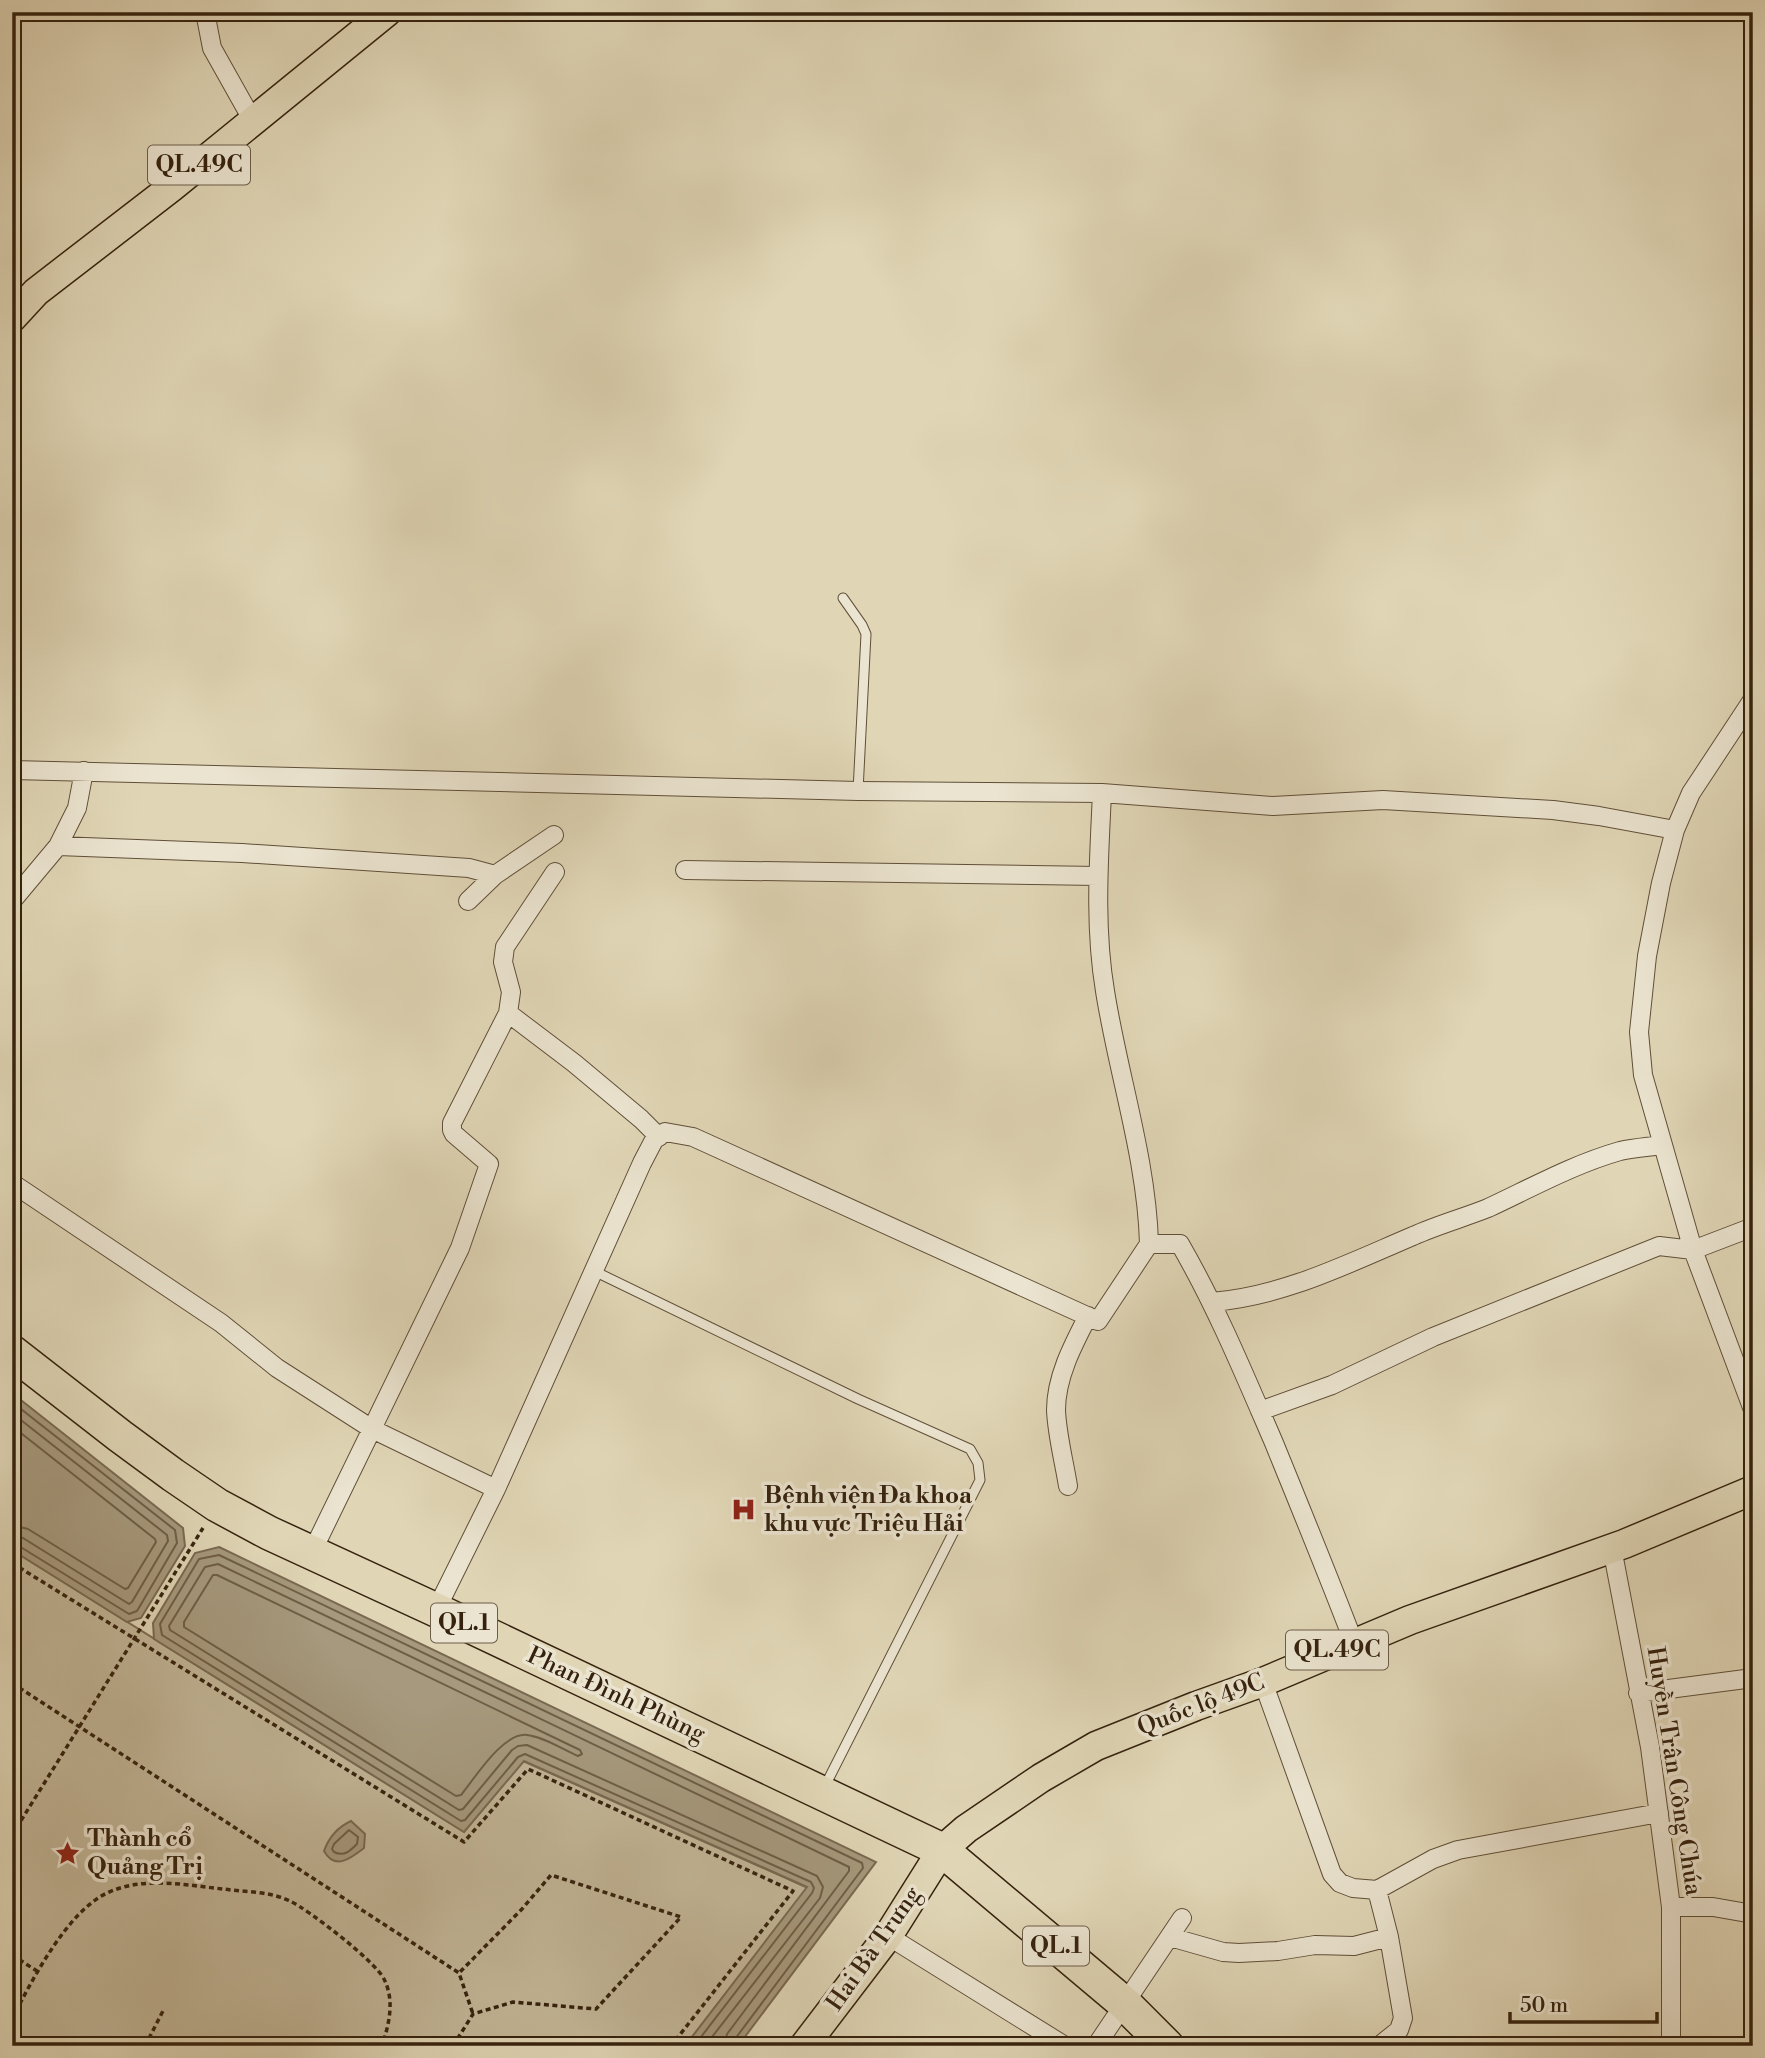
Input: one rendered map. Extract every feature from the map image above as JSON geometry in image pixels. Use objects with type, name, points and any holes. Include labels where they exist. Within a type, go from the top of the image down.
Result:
[{"type":"highway","name":"Phan Đình Phùng","points":[[12,1352],[120,1436],[217,1505],[269,1533],[942,1850]]},
{"type":"highway","name":"QL.1","points":[[942,1850],[1125,2004],[1167,2046]]},
{"type":"main road","name":"QL.49C","points":[[12,318],[36,292],[172,187],[387,12]]},
{"type":"main road","name":"Quốc lộ 49C","points":[[942,1850],[1002,1804],[1096,1746],[1263,1682],[1410,1620],[1612,1548],[1753,1490]]},
{"type":"main road","name":"Hai Bà Trưng","points":[[804,2046],[888,1936],[942,1850]]},
{"type":"street","points":[[205,12],[212,48],[253,121]]},
{"type":"street","points":[[1753,699],[1690,793],[1675,830],[1661,883],[1647,956],[1639,1032],[1643,1075],[1693,1250],[1753,1410]]},
{"type":"street","points":[[12,769],[858,791],[1102,793],[1248,805],[1383,800],[1553,810],[1675,830]]},
{"type":"street","points":[[12,901],[58,846],[76,808],[84,771]]},
{"type":"street","points":[[436,1610],[496,1489],[642,1163],[654,1140],[665,1132],[693,1137],[1098,1321],[1149,1244],[1149,1220],[1143,1184],[1103,980],[1098,876],[1102,793]]},
{"type":"street","points":[[468,901],[495,876],[554,835]]},
{"type":"street","points":[[58,846],[242,853],[469,868],[495,876]]},
{"type":"street","points":[[685,870],[1098,876]]},
{"type":"street","points":[[312,1552],[460,1248],[489,1164],[454,1134],[451,1126],[508,1013],[511,992],[502,954],[555,872]]},
{"type":"street","points":[[508,1013],[574,1063],[659,1137]]},
{"type":"street","points":[[1212,1303],[1240,1300],[1293,1286],[1485,1209],[1566,1171],[1620,1151],[1662,1145]]},
{"type":"street","points":[[12,1183],[220,1323],[277,1368],[372,1429],[496,1489]]},
{"type":"street","points":[[1260,1411],[1332,1385],[1433,1337],[1659,1246],[1693,1250],[1753,1227]]},
{"type":"street","points":[[1149,1244],[1180,1244],[1212,1303],[1260,1411],[1353,1643]]},
{"type":"street","points":[[1068,1486],[1056,1409],[1071,1348],[1088,1317]]},
{"type":"street","name":"Huyền Trân Công Chúa","points":[[1612,1548],[1650,1747],[1671,1907],[1671,2046]]},
{"type":"street","points":[[1638,1693],[1753,1678]]},
{"type":"street","points":[[1263,1682],[1332,1874],[1340,1883],[1353,1888],[1377,1890],[1433,1859],[1458,1850],[1659,1813]]},
{"type":"street","points":[[1377,1890],[1389,1937],[1403,2018],[1399,2030],[1379,2046]]},
{"type":"street","points":[[1671,1907],[1713,1908],[1753,1914]]},
{"type":"street","points":[[1096,2046],[1182,1918]]},
{"type":"street","points":[[888,1936],[1065,2046]]},
{"type":"street","points":[[1170,1937],[1223,1952],[1239,1953],[1315,1945],[1354,1945],[1389,1937]]},
{"type":"lane","points":[[843,598],[866,634],[858,791]]},
{"type":"lane","points":[[593,1271],[858,1399],[970,1449],[978,1463],[980,1480],[821,1793]]},
{"type":"path","points":[[12,1835],[190,1550]]},
{"type":"path","points":[[12,1563],[464,1842],[528,1769],[793,1891],[671,2046]]},
{"type":"path","points":[[12,1683],[459,1973],[473,2014]]},
{"type":"path","points":[[13,1822],[20,1822]]},
{"type":"path","points":[[453,2046],[473,2014],[513,2002],[596,2009],[681,1917],[551,1875],[522,1909],[459,1973]]},
{"type":"path","points":[[12,2018],[38,1971],[66,1929],[88,1906],[107,1893],[135,1885],[167,1883],[270,1894],[291,1902],[320,1922],[371,1961],[384,1978],[391,2005],[382,2046]]},
{"type":"path","points":[[12,1955],[38,1971]]},
{"type":"path","points":[[145,2046],[164,2009]]},
{"type":"shaded area","points":[[12,1550],[464,1832],[523,1761],[808,1888],[685,2046],[12,2046]]},
{"type":"water","points":[[12,1393],[183,1528],[185,1546],[141,1618],[127,1622],[12,1550]]},
{"type":"water","points":[[219,1547],[876,1862],[738,2046],[685,2046],[807,1887],[524,1761],[464,1832],[154,1639],[153,1623],[195,1553]]},
{"type":"water","points":[[351,1821],[365,1834],[364,1848],[343,1861],[333,1860],[324,1851],[326,1846],[334,1833]]},
{"type":"place","name":"Bệnh viện Đa khoa khu vực Triệu Hải","points":[[744,1510]]},
{"type":"place","name":"Thành cổ Quảng Trị","points":[[67,1853]]}]
